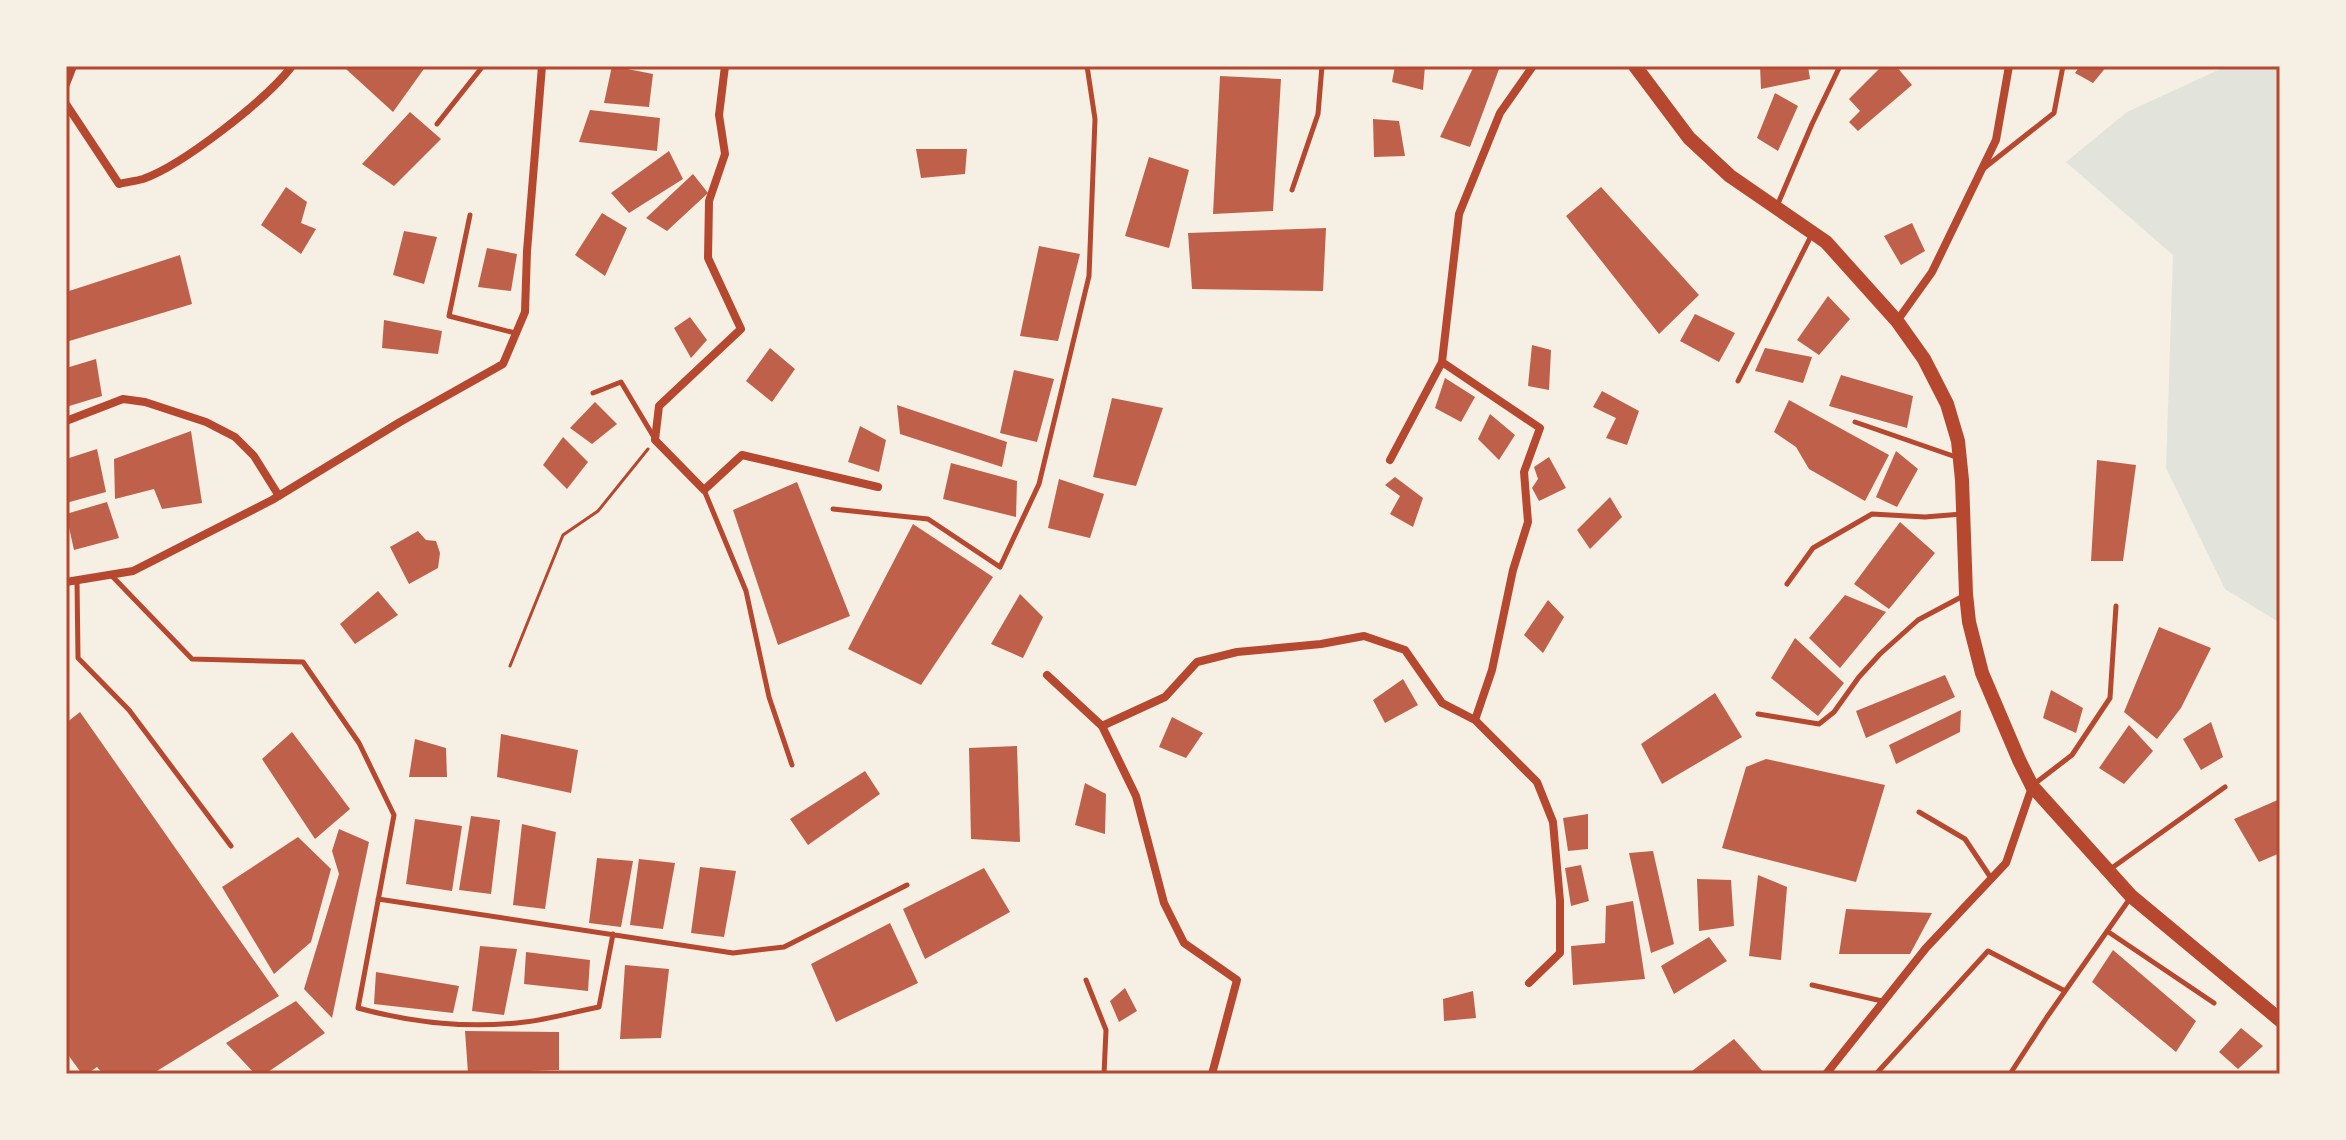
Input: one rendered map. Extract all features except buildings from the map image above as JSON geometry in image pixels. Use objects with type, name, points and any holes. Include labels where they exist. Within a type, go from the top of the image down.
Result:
[{"type":"street","points":[[66,84],[73,66]]},
{"type":"street","points":[[66,104],[119,184],[144,178],[193,152],[280,81],[292,66]]},
{"type":"street","points":[[66,582],[133,571],[279,496],[503,364],[525,312],[542,66]]},
{"type":"street","points":[[725,66],[719,115],[725,154],[709,201],[708,258],[741,329],[659,406],[655,440],[704,490],[742,455],[878,487]]},
{"type":"street","points":[[1390,460],[1442,362],[1459,214],[1500,113],[1533,66]]},
{"type":"street","points":[[1635,66],[1689,138],[1730,176],[1826,242],[1897,321],[1924,359],[1947,404],[1958,441],[1969,622],[1982,673],[2032,786],[2131,896],[2280,1020]]},
{"type":"street","points":[[1897,321],[1932,272],[1996,140],[2009,66]]},
{"type":"street","points":[[1442,362],[1540,428],[1524,472],[1528,522],[1513,570],[1492,670],[1475,720]]},
{"type":"street","points":[[66,421],[123,399],[145,402],[206,422],[235,437],[254,456],[279,496]]},
{"type":"street","points":[[1102,726],[1165,697],[1197,662],[1237,652],[1321,644],[1364,636],[1405,650],[1442,703],[1475,720],[1537,782],[1553,822],[1560,901],[1560,953],[1529,983]]},
{"type":"street","points":[[1047,675],[1102,726],[1136,796],[1164,903],[1184,943],[1237,980],[1212,1074]]},
{"type":"street","points":[[1826,1074],[1926,948],[2006,863],[2032,786]]},
{"type":"lane","points":[[437,124],[483,66]]},
{"type":"lane","points":[[833,509],[928,519],[1000,567],[1039,484],[1089,276],[1095,119],[1087,66]]},
{"type":"lane","points":[[1292,190],[1318,114],[1322,66]]},
{"type":"lane","points":[[1776,207],[1840,66]]},
{"type":"lane","points":[[1982,170],[2054,113],[2063,66]]},
{"type":"lane","points":[[470,215],[449,316],[516,333]]},
{"type":"lane","points":[[1738,381],[1813,233]]},
{"type":"lane","points":[[593,393],[621,382],[655,440]]},
{"type":"lane","points":[[1855,422],[1960,459]]},
{"type":"lane","points":[[704,490],[746,591],[769,697],[792,765]]},
{"type":"lane","points":[[1787,584],[1813,548],[1872,514],[1925,517],[1963,513]]},
{"type":"lane","points":[[111,574],[192,659],[303,662],[359,743],[394,815],[358,1008],[396,1018],[454,1026],[526,1022],[599,1007],[613,934]]},
{"type":"lane","points":[[77,580],[78,658],[129,710],[231,846]]},
{"type":"lane","points":[[1758,714],[1819,724],[1834,712],[1880,654],[1918,620],[1966,594]]},
{"type":"lane","points":[[2032,786],[2072,755],[2110,698],[2116,606]]},
{"type":"lane","points":[[2108,871],[2225,787]]},
{"type":"lane","points":[[1919,812],[1965,839],[1992,878]]},
{"type":"lane","points":[[378,899],[733,953],[784,947],[907,885]]},
{"type":"lane","points":[[2010,1074],[2131,896]]},
{"type":"lane","points":[[2107,931],[2214,1003]]},
{"type":"lane","points":[[1885,1074],[1877,1072],[1988,951],[2065,991]]},
{"type":"lane","points":[[1086,980],[1106,1030],[1104,1074]]},
{"type":"lane","points":[[1812,985],[1883,1001]]},
{"type":"path","points":[[510,666],[563,535],[598,511],[655,440]]},
{"type":"shaded area","points":[[2227,66],[2280,66],[2280,623],[2225,589],[2166,468],[2173,255],[2066,162],[2127,112]]}]
